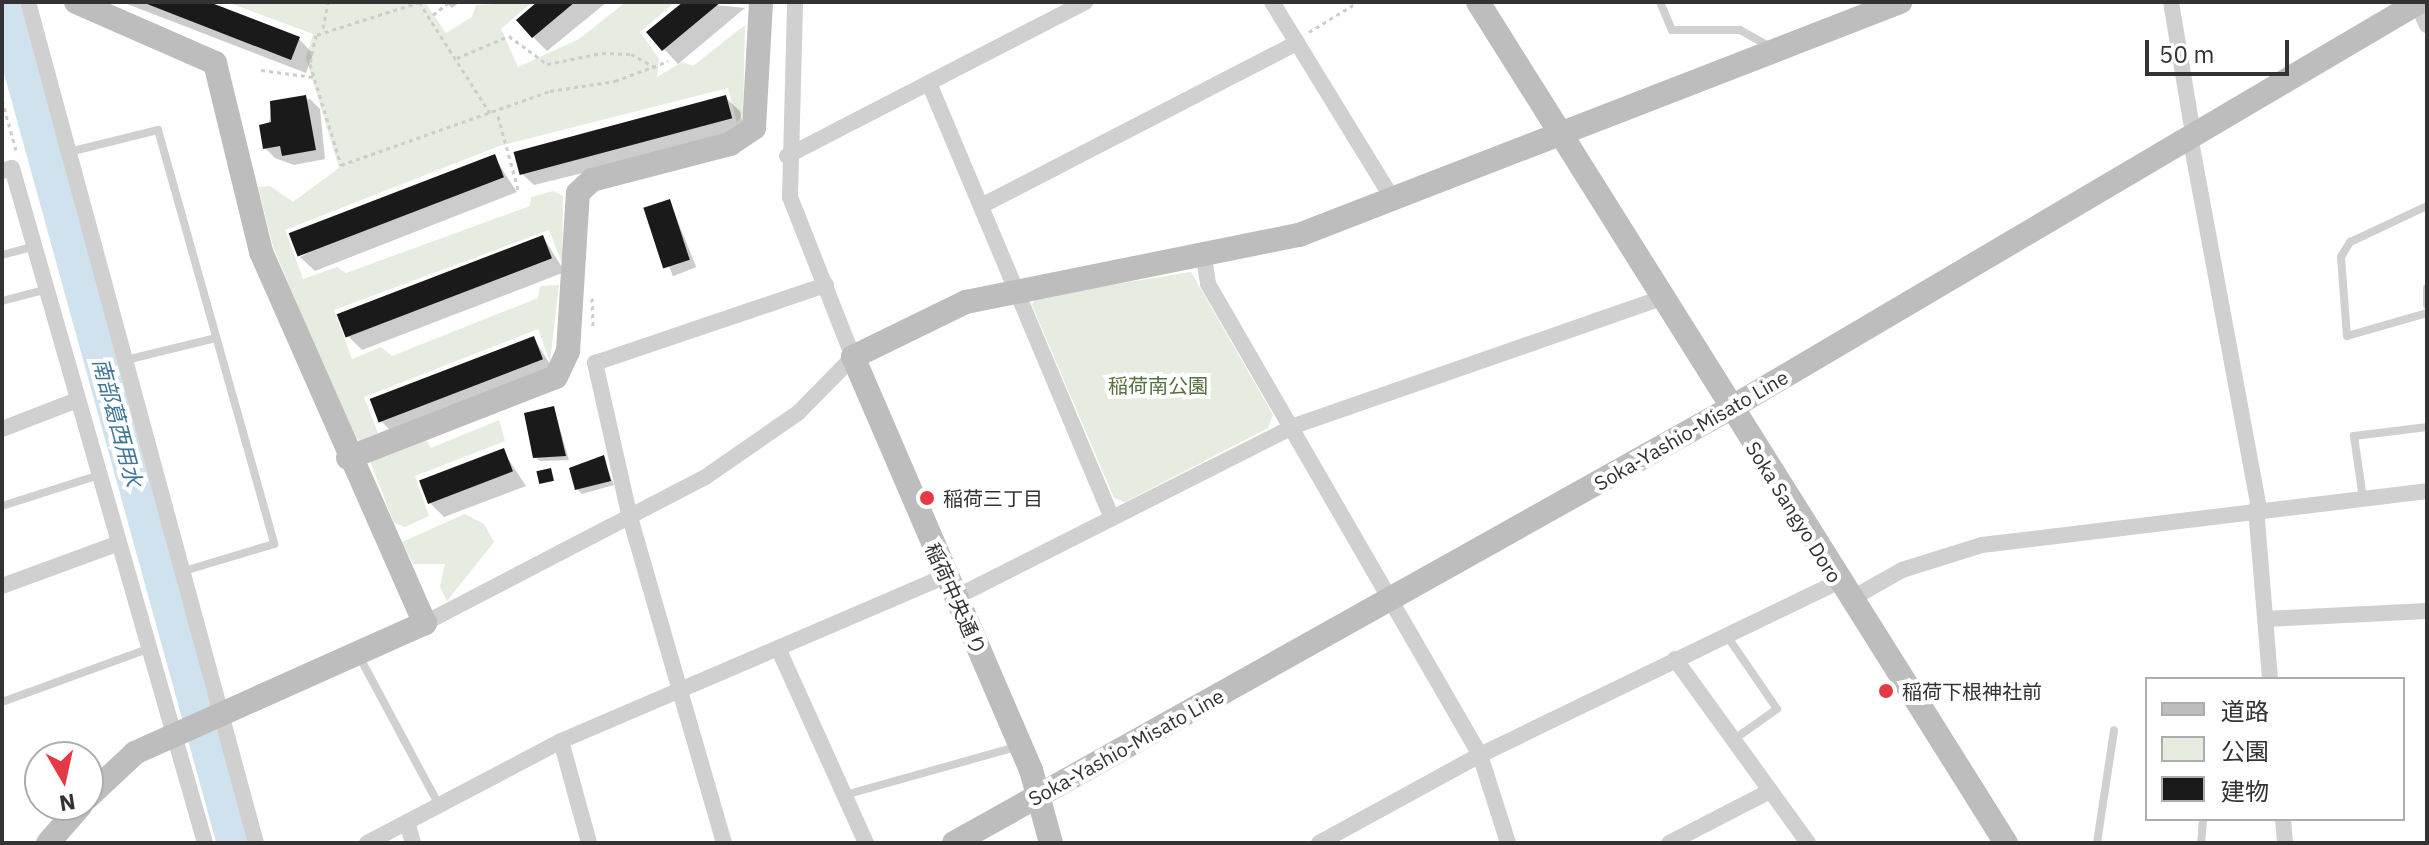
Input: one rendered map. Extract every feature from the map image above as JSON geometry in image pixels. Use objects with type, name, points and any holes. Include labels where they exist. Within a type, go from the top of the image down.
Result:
[{"type":"street","points":[[28,2],[184,571],[217,717],[256,843]]},
{"type":"street","points":[[76,2],[215,63],[261,252],[348,458],[425,623]]},
{"type":"street","points":[[348,458],[556,377],[568,351],[578,193],[592,180],[730,144],[754,128],[761,2]]},
{"type":"street","points":[[795,2],[787,156],[790,197],[853,357]]},
{"type":"street","points":[[787,156],[1086,2]]},
{"type":"street","points":[[1272,2],[1394,201]]},
{"type":"street","name":"Soka Sangyo Doro","points":[[1478,2],[1729,409],[2006,843]]},
{"type":"street","points":[[104,782],[135,753],[358,656],[630,518],[798,413],[853,357],[933,314],[1016,290],[1204,258],[1394,201],[1560,137],[1771,47],[1900,2]]},
{"type":"street","points":[[2171,2],[2257,508],[2270,677]]},
{"type":"street","points":[[2418,2],[2427,25]]},
{"type":"street","name":"Soka-Yashio-Misato Line","points":[[954,843],[1729,409],[2418,2]]},
{"type":"street","points":[[981,206],[1296,42]]},
{"type":"street","points":[[929,83],[1112,518]]},
{"type":"street","points":[[7,170],[48,289],[117,544],[205,843]]},
{"type":"street","points":[[1204,258],[1208,284],[1393,597],[1480,755],[1508,843]]},
{"type":"street","points":[[724,843],[630,518],[595,363],[826,285]]},
{"type":"street","points":[[367,843],[561,741],[778,648],[951,587],[1112,518],[1294,426],[1662,298]]},
{"type":"street","name":"稲荷中央通り","points":[[853,357],[1040,795],[1051,843]]},
{"type":"street","points":[[2,429],[77,400]]},
{"type":"street","points":[[1319,843],[1480,755],[1675,659],[1727,635],[1902,570],[1982,545],[2257,508],[2427,491]]},
{"type":"street","points":[[2,586],[117,544]]},
{"type":"street","points":[[2265,619],[2427,611]]},
{"type":"street","points":[[778,648],[866,843]]},
{"type":"street","points":[[1675,659],[1808,843]]},
{"type":"street","points":[[561,741],[589,843]]},
{"type":"street","points":[[1669,843],[1770,791]]},
{"type":"street","points":[[48,843],[67,821]]},
{"type":"street","points":[[2283,821],[2285,843]]},
{"type":"street","points":[[407,822],[413,843]]},
{"type":"street","points":[[1353,825],[1358,843]]},
{"type":"lane","points":[[1660,2],[1672,30],[1740,30],[1771,47]]},
{"type":"lane","points":[[69,153],[158,130],[274,544],[184,571]]},
{"type":"lane","points":[[2427,206],[2350,242],[2341,257],[2347,336],[2427,313]]},
{"type":"lane","points":[[2,255],[35,246]]},
{"type":"lane","points":[[2427,288],[2427,305]]},
{"type":"lane","points":[[2,301],[48,289]]},
{"type":"lane","points":[[126,360],[216,338]]},
{"type":"lane","points":[[2363,498],[2354,436],[2427,427]]},
{"type":"lane","points":[[2,506],[99,475]]},
{"type":"lane","points":[[1727,635],[1777,709],[1733,740]]},
{"type":"lane","points":[[2,702],[148,649]]},
{"type":"lane","points":[[358,656],[439,805]]},
{"type":"lane","points":[[2097,843],[2114,730]]},
{"type":"lane","points":[[845,795],[1020,746]]},
{"type":"lane","points":[[2201,843],[2203,821]]},
{"type":"path","points":[[328,2],[323,28],[311,50],[314,77],[348,167],[490,113],[498,115],[550,91],[656,68],[668,61]]},
{"type":"path","points":[[323,28],[419,2],[432,16],[490,113]]},
{"type":"path","points":[[432,16],[449,2]]},
{"type":"path","points":[[1296,42],[1358,2]]},
{"type":"path","points":[[457,58],[498,36],[509,36],[530,57],[558,65],[602,53],[631,54],[656,68]]},
{"type":"path","points":[[530,57],[539,51]]},
{"type":"path","points":[[261,70],[314,77]]},
{"type":"path","points":[[2,100],[18,159],[7,170]]},
{"type":"path","points":[[498,115],[519,193]]},
{"type":"green space","points":[[227,2],[425,2],[446,33],[472,17],[476,5],[532,2],[501,29],[518,67],[579,39],[626,2],[675,2],[640,32],[659,59],[657,77],[682,62],[693,66],[745,25],[743,113],[737,123],[728,88],[499,146],[285,230],[303,279],[337,267],[346,273],[530,206],[531,197],[553,191],[563,196],[562,263],[549,230],[334,310],[352,359],[381,347],[392,356],[538,298],[540,286],[559,285],[550,362],[538,329],[364,397],[378,433],[360,440],[351,435],[273,246],[258,187],[270,186],[293,202],[339,168],[306,58],[313,34]]},
{"type":"green space","name":"稲荷南公園","points":[[1191,272],[1273,415],[1268,428],[1125,502],[1114,498],[1032,305],[1036,297]]},
{"type":"green space","points":[[499,420],[505,441],[415,476],[429,516],[405,527],[394,523],[370,461],[426,440],[431,448]]},
{"type":"green space","points":[[465,514],[484,524],[494,542],[447,601],[440,587],[445,564],[413,564],[402,542]]},
{"type":"building","points":[[142,2],[209,2],[300,37],[291,60]]},
{"type":"building","points":[[537,2],[575,2],[532,38],[516,20]]},
{"type":"building","points":[[683,2],[721,2],[662,51],[646,32]]},
{"type":"building","points":[[306,95],[316,150],[282,156],[280,146],[263,149],[259,125],[271,122],[270,101]]},
{"type":"building","points":[[726,95],[732,118],[520,175],[513,152]]},
{"type":"building","points":[[495,154],[504,177],[298,257],[289,233]]},
{"type":"building","points":[[670,199],[690,260],[663,269],[643,208]]},
{"type":"building","points":[[543,235],[552,258],[346,338],[337,314]]},
{"type":"building","points":[[534,336],[543,359],[379,422],[370,399]]},
{"type":"building","points":[[554,406],[566,456],[533,458],[524,413]]},
{"type":"building","points":[[504,448],[513,471],[428,504],[419,481]]},
{"type":"building","points":[[604,455],[611,481],[575,490],[569,468]]},
{"type":"building","points":[[551,468],[554,481],[539,484],[536,471]]},
{"type":"waterway","name":"南部葛西用水","points":[[2,2],[234,843]]},
{"type":"place","name":"稲荷三丁目","points":[[927,498]]},
{"type":"place","name":"稲荷下根神社前","points":[[1886,691]]}]
